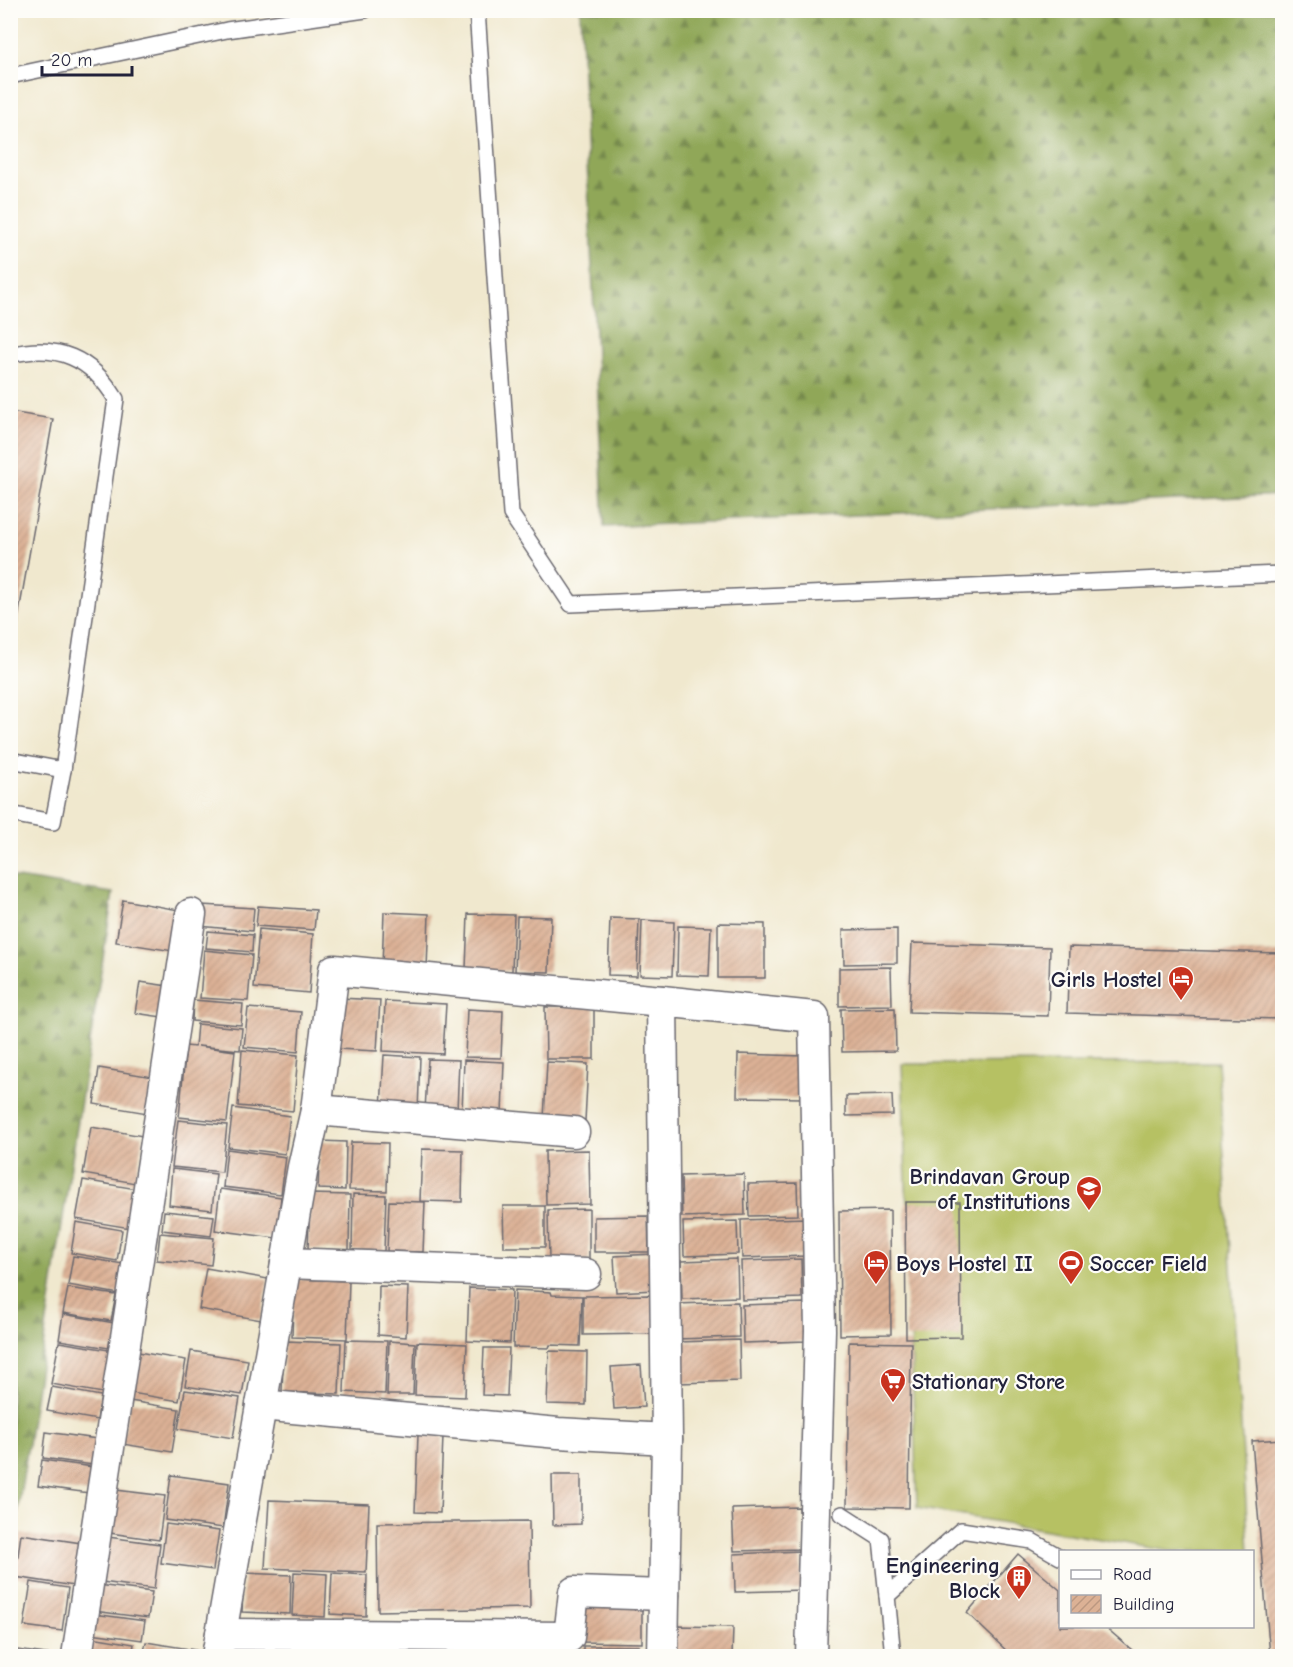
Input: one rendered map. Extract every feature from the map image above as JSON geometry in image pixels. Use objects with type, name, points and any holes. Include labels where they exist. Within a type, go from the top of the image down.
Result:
[{"type":"street","points":[[77,1656],[191,914]]},
{"type":"street","points":[[664,1595],[574,1592],[569,1638],[219,1645],[303,1167],[316,1110],[334,970],[814,1017],[820,1330],[810,1656]]},
{"type":"street","points":[[662,1001],[668,1439],[663,1656]]},
{"type":"street","points":[[316,1110],[574,1132]]},
{"type":"street","points":[[286,1263],[586,1274]]},
{"type":"street","points":[[261,1405],[558,1433],[668,1439]]},
{"type":"lane","points":[[10,76],[227,30],[365,10]]},
{"type":"lane","points":[[477,10],[511,514],[572,604],[1282,574]]},
{"type":"lane","points":[[10,355],[44,350],[62,353],[79,360],[94,370],[116,399],[63,770],[53,822],[10,814]]},
{"type":"lane","points":[[10,760],[63,770]]},
{"type":"lane","points":[[842,1514],[881,1539],[892,1656]]},
{"type":"lane","points":[[887,1596],[961,1530],[1032,1541],[1059,1556]]},
{"type":"green space","points":[[580,11],[1282,11],[1282,495],[604,527]]},
{"type":"green space","points":[[10,877],[113,893],[11,1555]]},
{"type":"green space","name":"Soccer Field","points":[[1218,1062],[1249,1550],[1164,1550],[917,1508],[902,1064]]},
{"type":"building","points":[[10,412],[53,419],[12,652],[10,652]]},
{"type":"building","points":[[123,900],[179,910],[173,951],[116,942]]},
{"type":"building","points":[[201,905],[254,908],[252,931],[199,926]]},
{"type":"building","points":[[258,906],[316,910],[314,930],[256,926]]},
{"type":"building","points":[[384,912],[429,914],[427,969],[382,967]]},
{"type":"building","points":[[468,914],[514,915],[512,971],[466,969]]},
{"type":"building","points":[[517,916],[551,917],[549,972],[515,971]]},
{"type":"building","points":[[610,918],[639,919],[637,976],[608,975]]},
{"type":"building","points":[[642,920],[674,922],[672,976],[640,975]]},
{"type":"building","points":[[718,923],[765,924],[765,978],[718,978]]},
{"type":"building","points":[[678,926],[711,927],[709,976],[677,975]]},
{"type":"building","points":[[259,929],[313,934],[309,993],[254,988]]},
{"type":"building","points":[[897,929],[897,963],[844,964],[843,930]]},
{"type":"building","points":[[208,931],[253,935],[252,952],[206,948]]},
{"type":"building","points":[[912,943],[1050,947],[1048,1016],[909,1012]]},
{"type":"building","points":[[1069,947],[1282,953],[1282,1019],[1067,1013]]},
{"type":"building","points":[[204,950],[252,955],[248,1001],[200,998]]},
{"type":"building","points":[[891,967],[892,1005],[839,1006],[839,968]]},
{"type":"building","points":[[140,982],[168,986],[162,1017],[135,1013]]},
{"type":"building","points":[[339,998],[380,1000],[377,1051],[337,1049]]},
{"type":"building","points":[[193,1000],[243,1004],[241,1025],[192,1021]]},
{"type":"building","points":[[385,1001],[446,1004],[443,1054],[383,1051]]},
{"type":"building","points":[[545,1007],[594,1007],[594,1059],[546,1059]]},
{"type":"building","points":[[248,1008],[301,1012],[298,1052],[244,1047]]},
{"type":"building","points":[[895,1008],[896,1051],[842,1052],[841,1009]]},
{"type":"building","points":[[467,1009],[503,1011],[501,1058],[465,1057]]},
{"type":"building","points":[[197,1024],[242,1028],[240,1050],[198,1046],[235,1051],[227,1122],[179,1117],[186,1046],[195,1047]]},
{"type":"building","points":[[242,1050],[298,1055],[293,1111],[238,1106]]},
{"type":"building","points":[[738,1054],[803,1056],[802,1098],[737,1097]]},
{"type":"building","points":[[384,1055],[420,1057],[418,1111],[381,1109]]},
{"type":"building","points":[[428,1059],[459,1060],[457,1111],[425,1110]]},
{"type":"building","points":[[464,1060],[504,1062],[502,1114],[462,1112]]},
{"type":"building","points":[[547,1062],[588,1064],[585,1121],[544,1119]]},
{"type":"building","points":[[99,1068],[153,1077],[147,1113],[94,1104]]},
{"type":"building","points":[[892,1095],[893,1115],[846,1116],[846,1096]]},
{"type":"building","points":[[233,1108],[290,1116],[285,1154],[228,1147]]},
{"type":"building","points":[[178,1120],[227,1125],[222,1172],[172,1167]]},
{"type":"building","points":[[91,1127],[143,1136],[135,1183],[83,1174]]},
{"type":"building","points":[[320,1141],[346,1142],[345,1190],[318,1189]]},
{"type":"building","points":[[351,1142],[388,1143],[387,1191],[349,1190]]},
{"type":"building","points":[[227,1149],[286,1157],[281,1194],[223,1187]]},
{"type":"building","points":[[422,1149],[463,1150],[462,1202],[420,1201]]},
{"type":"building","points":[[589,1150],[590,1204],[546,1205],[545,1151]]},
{"type":"building","points":[[172,1169],[216,1174],[212,1210],[169,1205]]},
{"type":"building","points":[[744,1174],[745,1215],[682,1217],[681,1176]]},
{"type":"building","points":[[83,1180],[137,1189],[130,1228],[76,1219]]},
{"type":"building","points":[[797,1183],[798,1215],[749,1216],[748,1184]]},
{"type":"building","points":[[220,1189],[281,1197],[276,1238],[215,1230]]},
{"type":"building","points":[[310,1194],[350,1195],[349,1250],[308,1249]]},
{"type":"building","points":[[353,1194],[386,1195],[384,1251],[352,1250]]},
{"type":"building","points":[[389,1201],[425,1202],[423,1252],[387,1251]]},
{"type":"building","points":[[905,1202],[960,1202],[961,1337],[906,1338]]},
{"type":"building","points":[[503,1206],[545,1206],[545,1247],[504,1247]]},
{"type":"building","points":[[589,1209],[589,1260],[549,1261],[548,1210]]},
{"type":"building","points":[[890,1210],[891,1334],[840,1335],[839,1211]]},
{"type":"building","points":[[164,1211],[214,1216],[211,1236],[162,1230]]},
{"type":"building","points":[[648,1216],[649,1252],[594,1252],[594,1217]]},
{"type":"building","points":[[807,1218],[808,1256],[742,1258],[741,1220]]},
{"type":"building","points":[[737,1221],[738,1254],[684,1256],[683,1222]]},
{"type":"building","points":[[76,1222],[122,1230],[117,1261],[71,1253]]},
{"type":"building","points":[[160,1233],[214,1238],[211,1265],[157,1260]]},
{"type":"building","points":[[654,1254],[655,1290],[616,1292],[614,1256]]},
{"type":"building","points":[[73,1256],[130,1265],[125,1295],[68,1285]]},
{"type":"building","points":[[737,1259],[738,1297],[682,1299],[681,1261]]},
{"type":"building","points":[[801,1259],[802,1298],[742,1300],[741,1261]]},
{"type":"building","points":[[206,1268],[268,1279],[261,1320],[199,1309]]},
{"type":"building","points":[[294,1279],[349,1281],[347,1339],[292,1337]]},
{"type":"building","points":[[379,1286],[408,1287],[406,1337],[378,1335]]},
{"type":"building","points":[[68,1288],[116,1295],[111,1321],[63,1313]]},
{"type":"building","points":[[469,1288],[512,1290],[510,1343],[467,1341]]},
{"type":"building","points":[[515,1290],[582,1296],[580,1346],[513,1347]]},
{"type":"building","points":[[654,1295],[655,1334],[583,1335],[583,1296]]},
{"type":"building","points":[[738,1302],[739,1337],[677,1339],[676,1304]]},
{"type":"building","points":[[806,1303],[807,1341],[743,1343],[742,1305]]},
{"type":"building","points":[[63,1314],[120,1324],[115,1349],[59,1340]]},
{"type":"building","points":[[346,1340],[387,1341],[385,1394],[344,1392]]},
{"type":"building","points":[[739,1340],[740,1381],[679,1383],[678,1342]]},
{"type":"building","points":[[284,1341],[341,1343],[339,1394],[282,1392]]},
{"type":"building","points":[[389,1341],[415,1343],[413,1395],[387,1395]]},
{"type":"building","points":[[59,1342],[115,1351],[108,1394],[51,1384]]},
{"type":"building","points":[[417,1342],[467,1344],[465,1397],[415,1395]]},
{"type":"building","points":[[849,1342],[911,1343],[909,1508],[847,1507]]},
{"type":"building","points":[[484,1348],[509,1348],[507,1396],[482,1395]]},
{"type":"building","points":[[191,1351],[248,1360],[242,1395],[185,1386]]},
{"type":"building","points":[[549,1351],[587,1352],[586,1405],[547,1404]]},
{"type":"building","points":[[138,1352],[186,1360],[179,1401],[131,1393]]},
{"type":"building","points":[[641,1365],[644,1407],[614,1409],[611,1367]]},
{"type":"building","points":[[52,1387],[101,1396],[97,1420],[47,1411]]},
{"type":"building","points":[[185,1390],[240,1398],[233,1438],[178,1429]]},
{"type":"building","points":[[130,1401],[179,1409],[172,1452],[122,1444]]},
{"type":"building","points":[[46,1432],[97,1439],[93,1465],[43,1458]]},
{"type":"building","points":[[418,1435],[443,1436],[440,1513],[415,1512]]},
{"type":"building","points":[[1282,1439],[1282,1656],[1270,1656],[1252,1441]]},
{"type":"building","points":[[42,1460],[93,1467],[89,1493],[38,1486]]},
{"type":"building","points":[[171,1475],[229,1483],[223,1528],[165,1520]]},
{"type":"building","points":[[552,1475],[581,1475],[581,1524],[553,1525]]},
{"type":"building","points":[[116,1490],[165,1496],[159,1540],[110,1533]]},
{"type":"building","points":[[269,1500],[369,1504],[366,1572],[265,1568]]},
{"type":"building","points":[[799,1507],[801,1549],[734,1551],[732,1509]]},
{"type":"building","points":[[529,1521],[530,1608],[378,1611],[377,1523]]},
{"type":"building","points":[[166,1524],[219,1531],[213,1570],[161,1563]]},
{"type":"building","points":[[21,1534],[81,1543],[74,1586],[15,1577]]},
{"type":"building","points":[[108,1537],[160,1544],[154,1589],[102,1582]]},
{"type":"building","points":[[800,1551],[802,1590],[735,1592],[734,1554]]},
{"type":"building","name":"Engineering Block","points":[[1018,1554],[1059,1589],[1059,1628],[1106,1628],[1139,1656],[1012,1656],[967,1613]]},
{"type":"building","points":[[294,1572],[327,1574],[325,1617],[292,1615]]},
{"type":"building","points":[[244,1573],[291,1575],[290,1614],[242,1612]]},
{"type":"building","points":[[332,1573],[367,1575],[366,1616],[330,1614]]},
{"type":"building","points":[[31,1582],[68,1588],[62,1631],[24,1626]]},
{"type":"building","points":[[98,1585],[152,1592],[148,1618],[94,1611]]},
{"type":"building","points":[[581,1602],[642,1603],[642,1643],[580,1642]]},
{"type":"building","points":[[94,1614],[145,1621],[142,1640],[91,1633]]},
{"type":"building","points":[[674,1626],[733,1627],[732,1656],[673,1656]]},
{"type":"building","points":[[92,1637],[134,1644],[132,1656],[89,1656]]},
{"type":"building","points":[[146,1642],[196,1650],[195,1656],[143,1656]]},
{"type":"building","points":[[583,1646],[639,1646],[639,1656],[583,1656]]},
{"type":"building","points":[[10,1649],[53,1655],[10,1656]]},
{"type":"building","points":[[418,1650],[455,1650],[455,1656],[418,1656]]},
{"type":"building","points":[[461,1650],[496,1650],[496,1656],[461,1656]]},
{"type":"building","points":[[297,1652],[334,1652],[334,1656],[297,1656]]},
{"type":"place","name":"Girls Hostel","points":[[1181,1002]]},
{"type":"place","name":"Brindavan Group of Institutions","points":[[1089,1212]]},
{"type":"place","name":"Boys Hostel II","points":[[876,1286]]},
{"type":"place","name":"Soccer Field","points":[[1071,1286]]},
{"type":"place","name":"Stationary Store","points":[[893,1404]]},
{"type":"place","name":"Engineering Block","points":[[1019,1601]]}]
